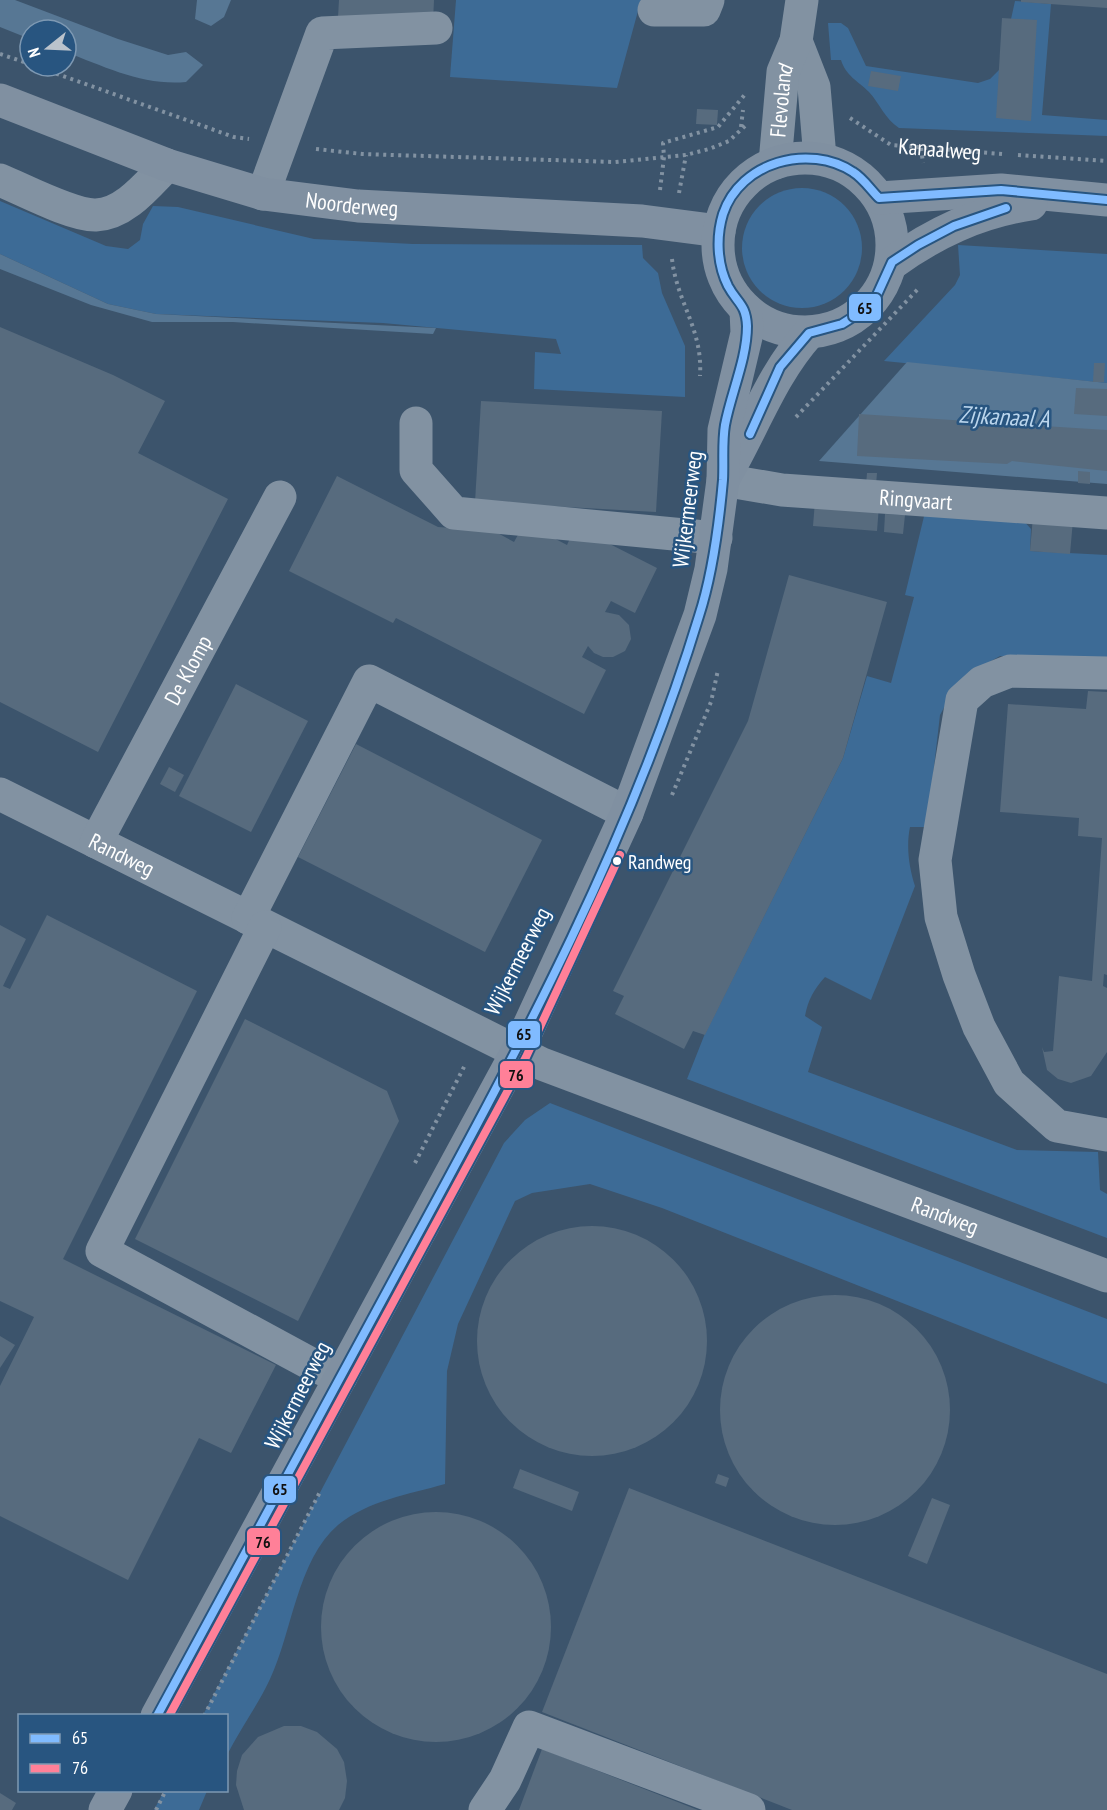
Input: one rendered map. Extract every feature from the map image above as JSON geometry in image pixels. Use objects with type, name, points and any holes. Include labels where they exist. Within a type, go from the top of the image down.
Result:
[{"type":"main road","name":"Noorderweg","points":[[0,100],[167,165],[263,194],[358,206],[664,223],[719,231]]},
{"type":"main road","points":[[797,158],[820,158],[854,172],[879,198],[889,219],[892,241],[891,264],[883,285],[870,304],[852,319],[831,329],[809,333],[786,331],[746,310],[728,287],[719,260],[719,231],[725,208],[738,189],[754,173],[775,163],[797,158]]},
{"type":"main road","name":"Kanaalweg","points":[[879,198],[1001,190],[1107,200]]},
{"type":"main road","name":"Kanaalweg","points":[[891,264],[922,242],[964,221],[1006,208],[1074,197]]},
{"type":"main road","name":"Wijkermeerweg","points":[[158,1714],[517,1052],[627,813],[699,615],[716,538],[723,480],[724,430],[747,333],[746,310]]},
{"type":"main road","name":"Wijkermeerweg","points":[[723,480],[748,438],[780,367],[809,333]]},
{"type":"main road","points":[[105,1810],[115,1792]]},
{"type":"street","points":[[654,10],[704,10],[708,0]]},
{"type":"street","name":"Flevoland","points":[[775,163],[783,72],[796,41],[801,0]]},
{"type":"street","points":[[263,194],[322,33],[436,28]]},
{"type":"street","name":"Flevoland","points":[[796,41],[814,87],[820,158]]},
{"type":"street","points":[[0,180],[68,209],[96,215],[119,207],[135,197],[167,165]]},
{"type":"street","points":[[416,423],[416,470],[454,513],[716,538]]},
{"type":"street","name":"Ringvaart","points":[[723,480],[782,490],[1107,513]]},
{"type":"street","name":"De Klomp","points":[[96,842],[280,497]]},
{"type":"street","points":[[1107,673],[1010,671],[982,682],[962,700],[935,860],[941,917],[958,975],[979,1027],[1009,1083],[1057,1126],[1107,1135]]},
{"type":"street","points":[[341,1377],[313,1365],[102,1251],[369,681],[627,813]]},
{"type":"street","name":"Randweg","points":[[3,801],[96,842],[517,1052],[1107,1275]]},
{"type":"street","points":[[485,1810],[505,1780],[529,1727],[749,1810]]},
{"type":"path","points":[[0,54],[18,60]]},
{"type":"path","points":[[68,78],[234,137],[362,154],[615,162],[686,155],[729,141],[741,127]]},
{"type":"path","points":[[699,382],[698,336],[677,286],[664,223],[663,142],[718,128],[749,90],[782,88]]},
{"type":"path","name":"Kanaalweg","points":[[818,114],[838,114],[853,119],[891,145],[1107,161]]},
{"type":"path","points":[[673,267],[653,248],[664,223],[686,155]]},
{"type":"path","name":"Wijkermeerweg","points":[[410,1173],[537,922]]},
{"type":"path","points":[[156,1810],[165,1792]]},
{"type":"shaded area","points":[[456,0],[641,0],[617,88],[450,77]]},
{"type":"shaded area","points":[[1015,1],[1051,4],[1042,115],[1107,120],[1107,136],[899,128],[869,92],[849,74],[841,60],[831,60],[828,23],[841,23],[848,28],[866,66],[978,83],[990,79],[1000,69]]},
{"type":"shaded area","points":[[802,188],[825,193],[844,206],[857,225],[862,248],[857,271],[844,290],[825,303],[802,308],[779,303],[760,290],[747,271],[742,248],[747,225],[760,206],[779,193]]},
{"type":"shaded area","points":[[0,201],[106,246],[128,249],[140,240],[143,224],[153,206],[178,207],[314,239],[413,244],[642,245],[643,258],[658,273],[662,293],[685,346],[685,397],[534,389],[535,352],[561,354],[556,339],[383,323],[156,314],[108,304],[0,254]]},
{"type":"shaded area","points":[[958,245],[1107,254],[1107,383],[884,361],[955,285],[960,275]]},
{"type":"shaded area","points":[[927,504],[1022,519],[1031,529],[1030,551],[1107,555],[1107,663],[1000,656],[984,665],[953,691],[940,715],[927,827],[910,827],[909,857],[915,886],[871,1000],[825,977],[815,990],[805,1016],[822,1027],[808,1072],[1017,1150],[1098,1152],[1100,1190],[1107,1194],[1107,1238],[687,1079],[704,1036],[843,758],[867,676],[891,683],[914,597],[905,595]]},
{"type":"shaded area","points":[[550,1103],[1107,1319],[1107,1384],[662,1208],[590,1184],[532,1193],[515,1201],[458,1324],[447,1371],[445,1484],[389,1499],[362,1510],[338,1525],[324,1540],[304,1577],[278,1661],[270,1679],[228,1753],[228,1714],[204,1714],[504,1143],[525,1120]]},
{"type":"shaded area","points":[[163,1792],[207,1792],[199,1810],[154,1810]]},
{"type":"water","points":[[0,0],[15,0],[63,18],[18,18],[18,34],[0,27]]},
{"type":"water","points":[[197,0],[231,0],[224,17],[211,26],[195,19]]},
{"type":"water","points":[[78,24],[168,55],[186,52],[203,65],[186,82],[155,81],[110,69],[78,57]]},
{"type":"water","points":[[0,254],[108,304],[156,314],[436,328],[433,334],[233,322],[152,322],[91,305],[0,269]]},
{"type":"water","name":"Zijkanaal A","points":[[907,362],[1107,383],[1107,484],[819,461]]},
{"type":"building","points":[[339,0],[434,0],[433,22],[338,17]]},
{"type":"building","points":[[1021,0],[1107,0],[1107,8],[1021,2]]},
{"type":"building","points":[[1002,18],[1037,20],[1031,121],[996,118]]},
{"type":"building","points":[[871,71],[901,76],[898,91],[868,86]]},
{"type":"building","points":[[697,109],[718,110],[717,125],[696,124]]},
{"type":"building","points":[[0,327],[113,375],[165,401],[138,453],[228,499],[98,752],[0,702]]},
{"type":"building","points":[[1094,363],[1105,363],[1104,382],[1093,382]]},
{"type":"building","points":[[1076,388],[1107,389],[1107,416],[1074,414]]},
{"type":"building","points":[[481,401],[662,411],[656,512],[475,502]]},
{"type":"building","points":[[859,414],[1107,430],[1107,471],[1012,461],[1007,464],[857,456]]},
{"type":"building","points":[[1078,471],[1090,472],[1090,484],[1078,483]]},
{"type":"building","points":[[867,473],[877,473],[876,485],[866,485]]},
{"type":"building","points":[[337,476],[438,527],[494,531],[514,542],[519,533],[546,534],[567,545],[571,536],[598,538],[657,568],[635,613],[611,601],[605,612],[619,615],[629,625],[631,639],[625,651],[613,657],[603,657],[594,653],[588,646],[582,657],[606,670],[584,714],[396,618],[393,623],[289,571]]},
{"type":"building","points":[[815,501],[879,506],[877,531],[813,526]]},
{"type":"building","points":[[885,514],[905,515],[903,534],[884,532]]},
{"type":"building","points":[[1033,516],[1073,520],[1070,554],[1030,551]]},
{"type":"building","points":[[789,575],[887,602],[843,758],[705,1035],[693,1031],[684,1049],[615,1014],[624,996],[613,991],[748,721]]},
{"type":"building","points":[[236,684],[308,721],[251,832],[179,796]]},
{"type":"building","points":[[1088,691],[1107,692],[1107,975],[1104,974],[1103,986],[1107,988],[1107,1052],[1091,1076],[1071,1083],[1058,1079],[1047,1070],[1042,1047],[1044,1052],[1053,1051],[1059,976],[1092,981],[1102,838],[1078,836],[1079,818],[1000,812],[1008,704],[1086,709]]},
{"type":"building","points":[[356,744],[542,840],[485,952],[298,857]]},
{"type":"building","points":[[169,767],[184,775],[175,792],[160,784]]},
{"type":"building","points":[[47,915],[197,991],[63,1259],[276,1365],[231,1453],[199,1438],[128,1580],[0,1516],[0,1386],[34,1317],[0,1301],[0,925],[26,939],[3,986],[10,989]]},
{"type":"building","points":[[245,1019],[387,1091],[399,1121],[298,1321],[135,1239]]},
{"type":"building","points":[[592,1226],[614,1228],[636,1235],[665,1252],[681,1268],[702,1308],[707,1341],[705,1363],[698,1385],[681,1414],[665,1430],[625,1451],[592,1456],[570,1454],[548,1447],[519,1430],[503,1414],[482,1374],[477,1341],[479,1319],[486,1297],[503,1268],[519,1252],[559,1231]]},
{"type":"building","points":[[835,1295],[857,1297],[879,1304],[908,1321],[924,1337],[945,1377],[950,1410],[948,1432],[941,1454],[924,1483],[908,1499],[868,1520],[835,1525],[813,1523],[791,1516],[762,1499],[746,1483],[725,1443],[720,1410],[722,1388],[729,1366],[746,1337],[762,1321],[802,1300]]},
{"type":"building","points":[[0,1336],[15,1345],[0,1368]]},
{"type":"building","points":[[520,1469],[579,1492],[572,1511],[513,1488]]},
{"type":"building","points":[[718,1474],[729,1478],[726,1487],[715,1483]]},
{"type":"building","points":[[629,1488],[1107,1674],[1107,1810],[792,1810],[542,1712]]},
{"type":"building","points":[[932,1498],[950,1505],[927,1564],[908,1556]]},
{"type":"building","points":[[436,1512],[458,1514],[480,1521],[509,1538],[525,1554],[546,1594],[551,1627],[549,1649],[542,1671],[525,1700],[509,1716],[469,1737],[436,1742],[414,1740],[392,1733],[363,1716],[347,1700],[326,1660],[321,1627],[323,1605],[330,1583],[347,1554],[363,1538],[403,1517]]},
{"type":"building","points":[[284,1726],[301,1726],[317,1732],[337,1749],[344,1762],[347,1781],[345,1798],[339,1810],[244,1810],[236,1785],[242,1755],[258,1737]]},
{"type":"building","points":[[542,1749],[698,1810],[519,1810]]},
{"type":"building","points":[[0,1793],[16,1803],[12,1810],[0,1810]]},
{"type":"transit line","name":"65","points":[[158,1714],[494,1093],[572,938],[608,859],[672,698],[699,616],[715,549],[723,480],[725,425],[742,363],[746,338],[745,313],[724,278],[720,260],[721,223],[732,196],[744,181],[760,170],[797,159],[817,159],[835,163],[853,172],[879,198],[1001,190],[1107,200]]},
{"type":"transit line","name":"65","points":[[750,434],[780,367],[809,333],[842,324],[861,312],[877,295],[892,262],[918,245],[954,226],[1006,208]]},
{"type":"transit line","name":"76","points":[[170,1714],[526,1057],[620,855]]},
{"type":"place","name":"Randweg","points":[[617,861]]}]
